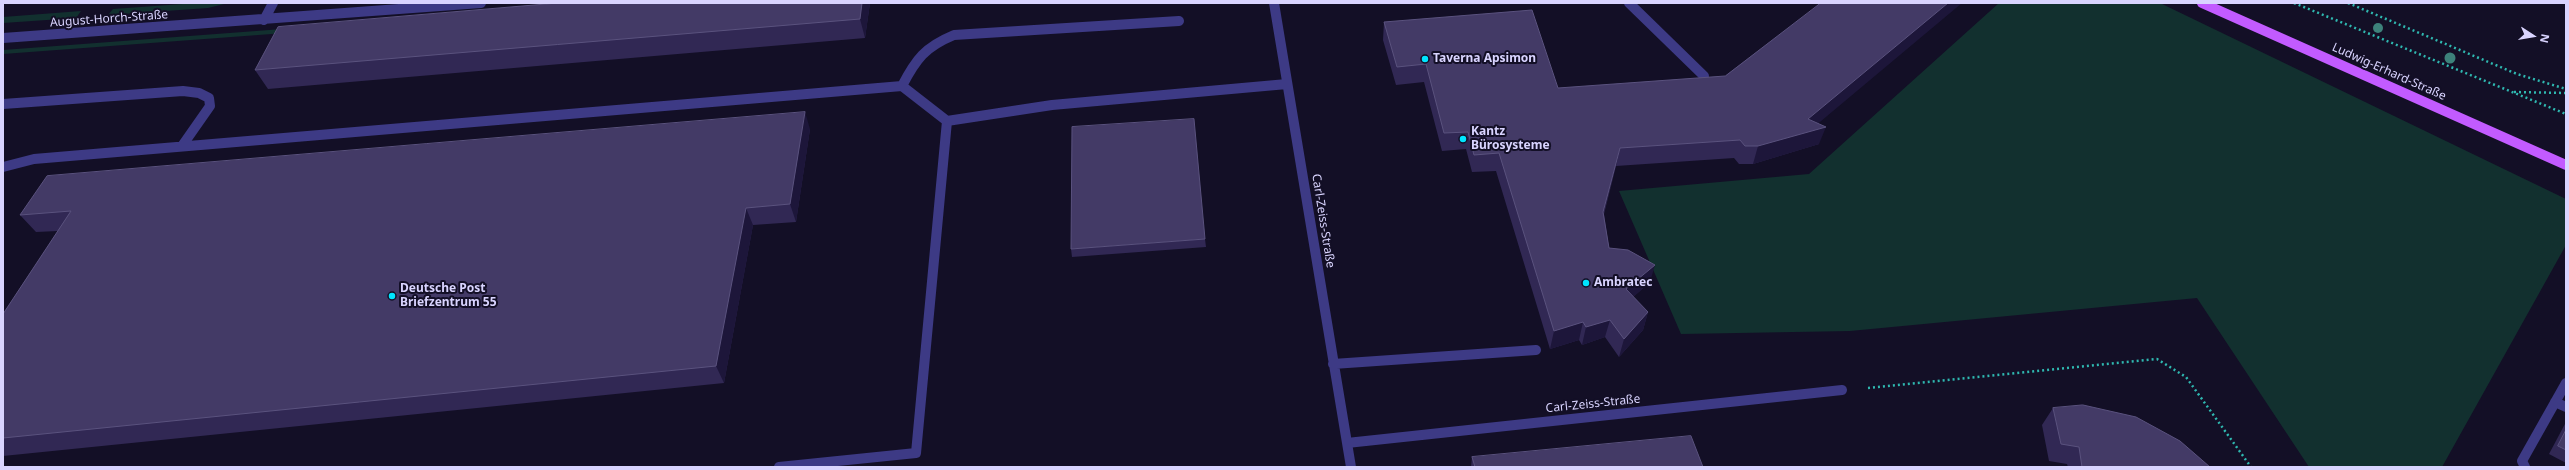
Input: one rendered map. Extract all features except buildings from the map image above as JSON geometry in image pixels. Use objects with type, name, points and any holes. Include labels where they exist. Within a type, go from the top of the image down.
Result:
[{"type":"main road","name":"Ludwig-Erhard-Straße","points":[[2202,3],[2566,165]]},
{"type":"street","points":[[264,20],[273,3]]},
{"type":"street","name":"August-Horch-Straße","points":[[3,38],[481,3]]},
{"type":"street","name":"Carl-Zeiss-Straße","points":[[1274,3],[1351,467]]},
{"type":"street","points":[[1628,3],[1704,76]]},
{"type":"street","points":[[902,86],[918,56],[933,43],[954,35],[1179,21]]},
{"type":"street","points":[[3,167],[34,159],[902,86],[947,121],[1052,105],[1287,84]]},
{"type":"street","points":[[3,104],[183,91],[199,93],[209,98],[210,106],[182,146]]},
{"type":"street","points":[[779,467],[916,453],[947,121]]},
{"type":"street","points":[[1333,364],[1536,350]]},
{"type":"street","points":[[2525,467],[2522,461],[2566,382]]},
{"type":"street","name":"Carl-Zeiss-Straße","points":[[1347,444],[1842,390]]},
{"type":"street","points":[[2555,402],[2566,407]]},
{"type":"path","points":[[2294,3],[2566,114]]},
{"type":"path","points":[[2348,3],[2517,74],[2566,89]]},
{"type":"path","points":[[2511,92],[2566,93]]},
{"type":"path","points":[[1842,390],[2157,359],[2186,377],[2251,467]]},
{"type":"green space","points":[[196,3],[228,3],[208,8],[108,15],[113,9]]},
{"type":"green space","points":[[629,3],[688,3],[3,54],[3,50]]},
{"type":"green space","points":[[1999,3],[2160,3],[2566,199],[2566,245],[2442,467],[2309,467],[2197,298],[1850,331],[1681,334],[1619,191],[1809,174]]},
{"type":"green space","points":[[81,11],[76,18],[3,23],[3,17]]},
{"type":"place","name":"Taverna Apsimon","points":[[1425,59]]},
{"type":"place","name":"Kantz Bürosysteme","points":[[1463,139]]},
{"type":"place","name":"Ambratec","points":[[1586,283]]},
{"type":"place","name":"Deutsche Post Briefzentrum 55","points":[[392,296]]}]
